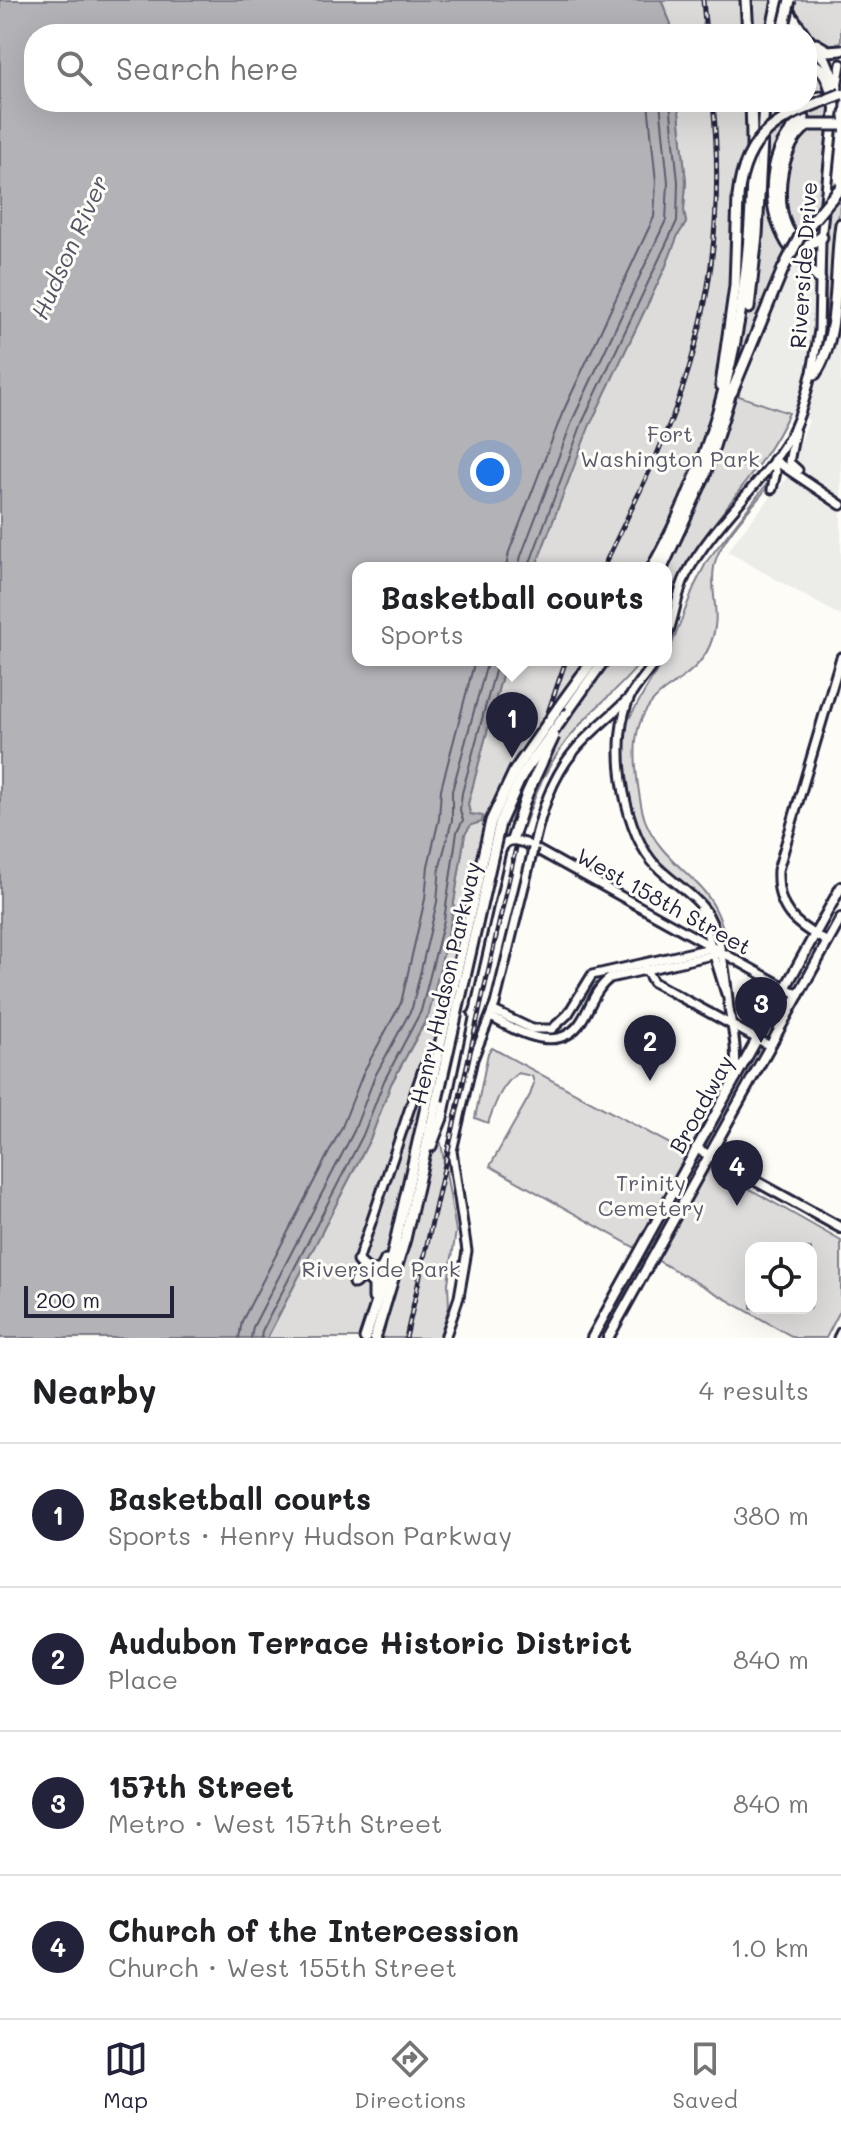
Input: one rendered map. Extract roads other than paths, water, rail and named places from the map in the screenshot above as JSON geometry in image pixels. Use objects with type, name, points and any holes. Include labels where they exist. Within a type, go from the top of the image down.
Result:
[{"type":"highway","points":[[746,0],[747,24]]},
{"type":"highway","points":[[779,0],[797,24]]},
{"type":"highway","points":[[773,24],[779,0]]},
{"type":"highway","points":[[784,24],[790,0]]},
{"type":"highway","points":[[817,44],[825,50],[841,50]]},
{"type":"highway","points":[[817,50],[828,63],[839,93]]},
{"type":"highway","points":[[817,67],[839,93]]},
{"type":"highway","points":[[817,97],[839,93]]},
{"type":"highway","points":[[820,280],[787,243],[778,223],[773,202],[773,174],[788,132],[807,121],[839,93]]},
{"type":"highway","points":[[817,103],[839,93]]},
{"type":"highway","points":[[655,562],[682,509],[715,421],[735,352],[748,266],[753,188],[751,112]]},
{"type":"highway","points":[[665,562],[705,475],[730,395],[751,297],[766,112]]},
{"type":"highway","points":[[715,421],[735,286],[738,197],[746,160],[764,132],[797,112]]},
{"type":"highway","points":[[807,121],[841,125]]},
{"type":"highway","points":[[807,121],[787,149],[781,175],[781,196],[786,222],[796,240],[805,246],[822,237]]},
{"type":"highway","points":[[730,395],[800,236],[841,187]]},
{"type":"highway","points":[[813,375],[826,357],[837,310],[841,224]]},
{"type":"highway","name":"Henry Hudson Parkway","points":[[365,1338],[433,1099],[500,823],[522,775],[589,666]]},
{"type":"highway","name":"Henry Hudson Parkway","points":[[563,710],[599,666]]},
{"type":"highway","points":[[512,840],[563,710]]},
{"type":"highway","points":[[422,1167],[442,1118],[463,1017]]},
{"type":"highway","name":"Henry Hudson Parkway","points":[[375,1338],[401,1257],[422,1167],[433,1099]]},
{"type":"highway","points":[[358,1261],[370,1271],[382,1268],[401,1219]]},
{"type":"highway","points":[[358,1261],[358,1268],[370,1278],[376,1291],[370,1327]]},
{"type":"highway","points":[[354,1283],[360,1278],[370,1278]]},
{"type":"main road","name":"Riverside Drive","points":[[672,626],[684,577],[774,460],[797,422],[813,375],[819,330],[822,237],[841,64]]},
{"type":"main road","points":[[797,422],[789,462],[807,476],[813,486]]},
{"type":"main road","points":[[774,460],[841,505]]},
{"type":"main road","points":[[772,489],[776,472],[774,460]]},
{"type":"main road","points":[[828,942],[798,925],[783,905],[778,888],[778,870],[841,657]]},
{"type":"main road","points":[[445,1338],[459,1297],[467,1251],[452,1151],[477,1049],[492,1014],[540,819],[548,794],[573,751],[631,696],[652,666]]},
{"type":"main road","points":[[631,696],[620,749],[627,811],[649,858],[709,917],[732,1024],[736,1078]]},
{"type":"main road","points":[[613,714],[621,734]]},
{"type":"main road","points":[[422,1077],[463,1017],[501,851],[505,843],[512,840]]},
{"type":"main road","name":"West 158th Street","points":[[512,840],[525,843],[716,952],[799,995]]},
{"type":"main road","name":"Broadway","points":[[592,1338],[841,887]]},
{"type":"main road","name":"Broadway","points":[[608,1338],[841,918]]},
{"type":"main road","points":[[515,1026],[544,1031],[556,1027],[568,1014],[592,975],[716,952]]},
{"type":"main road","points":[[492,1014],[537,1038],[567,1034],[582,1021],[599,988],[610,978],[644,966]]},
{"type":"main road","points":[[644,966],[653,982],[770,1046]]},
{"type":"main road","points":[[586,981],[599,988]]},
{"type":"main road","points":[[358,1261],[429,1057],[466,1005]]},
{"type":"main road","points":[[568,1014],[573,1020],[582,1021]]},
{"type":"main road","points":[[696,1148],[841,1228]]},
{"type":"main road","points":[[838,1338],[841,1332]]},
{"type":"water","name":"Hudson River","points":[[0,0],[661,0],[671,24],[24,24],[24,112],[679,112],[686,182],[686,223],[589,427],[537,562],[352,562],[352,666],[504,666],[468,804],[470,814],[483,816],[482,822],[471,825],[465,834],[451,921],[429,1014],[391,1084],[371,1137],[267,1338],[0,1338]]},
{"type":"railway","points":[[703,0],[705,24]]},
{"type":"railway","points":[[606,562],[668,428],[698,333],[712,257],[715,218],[714,112]]},
{"type":"railway","points":[[406,1338],[543,727],[564,666]]},
{"type":"place","name":"Basketball courts","points":[[512,758]]},
{"type":"place","name":"157th Street","points":[[761,1043]]},
{"type":"place","name":"Audubon Terrace Historic District","points":[[650,1081]]},
{"type":"place","name":"Church of the Intercession","points":[[737,1206]]},
{"type":"park label","name":"Fort Washington Park","points":[[670,446]]},
{"type":"park label","name":"Trinity Cemetery","points":[[651,1194]]},
{"type":"park label","name":"Riverside Park","points":[[381,1268]]}]
